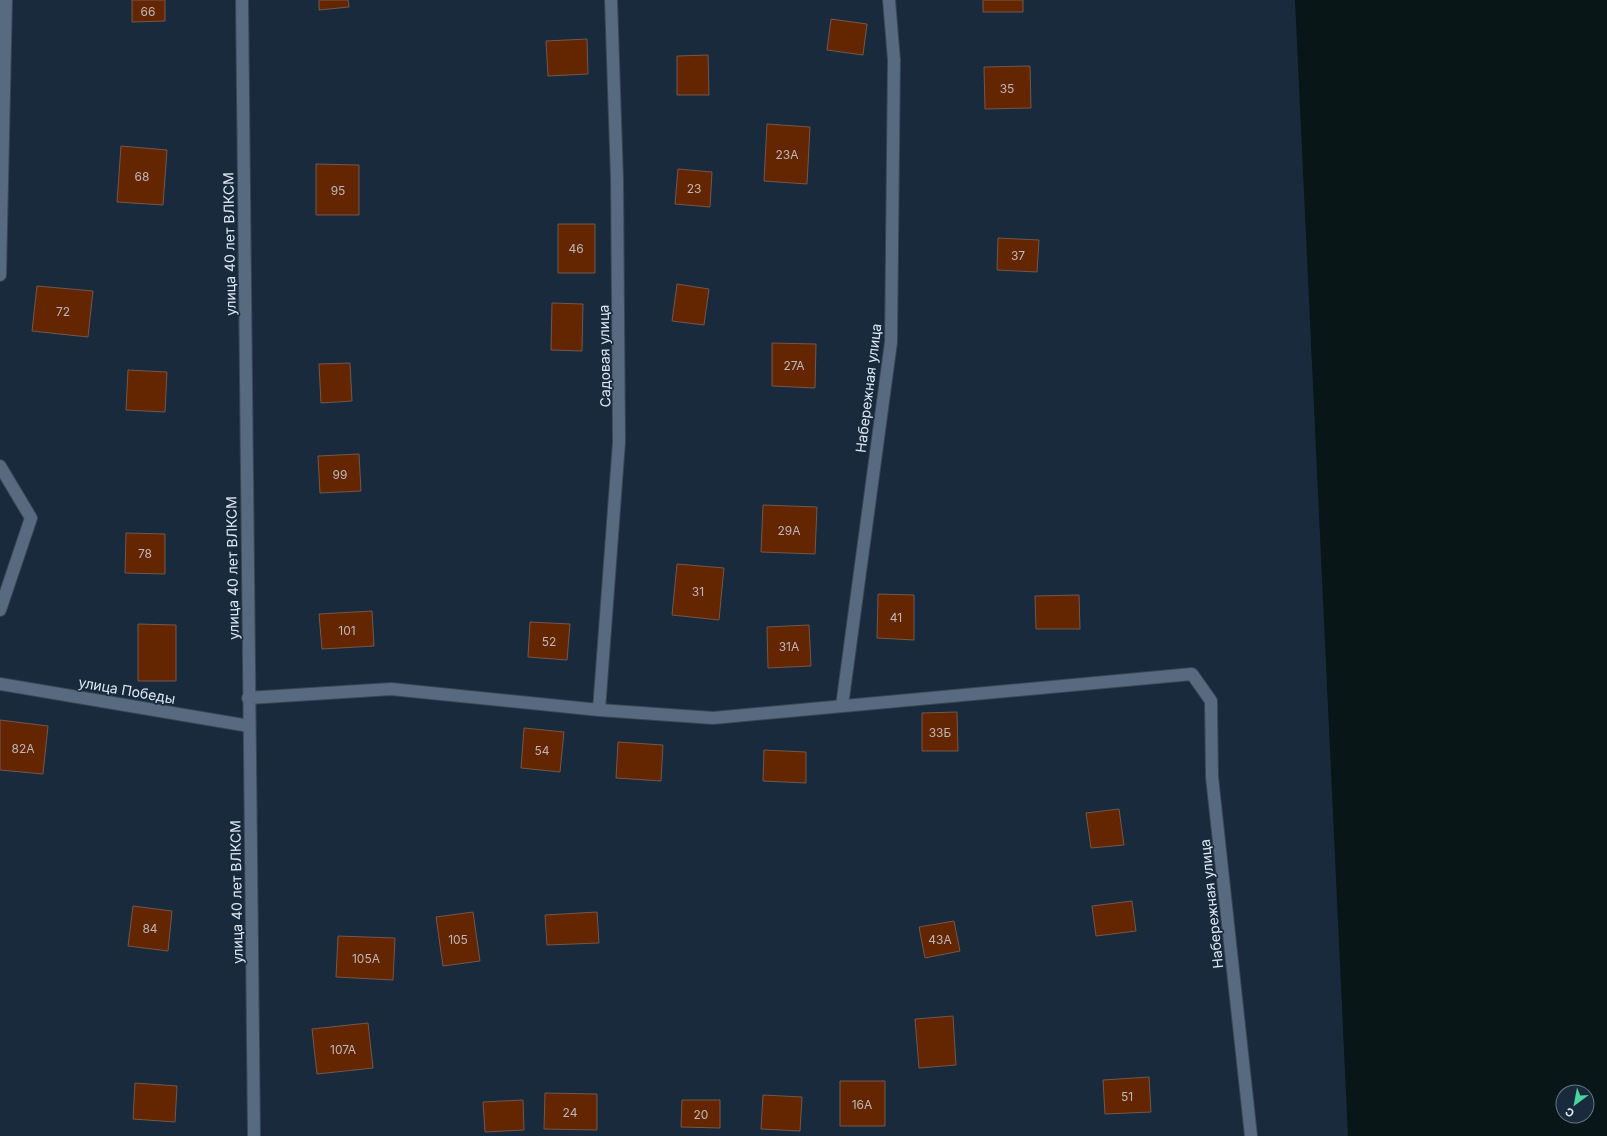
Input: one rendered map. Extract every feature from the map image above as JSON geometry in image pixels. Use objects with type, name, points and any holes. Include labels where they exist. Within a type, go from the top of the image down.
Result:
[{"type":"street","points":[[0,275],[6,0]]},
{"type":"street","name":"улица 40 лет ВЛКСМ","points":[[242,0],[248,698],[254,1136]]},
{"type":"street","name":"Садовая улица","points":[[599,710],[619,442],[617,179],[611,0]]},
{"type":"street","name":"Набережная улица","points":[[888,0],[894,60],[891,342],[842,706],[1192,674],[1211,701],[1212,777],[1251,1136]]},
{"type":"street","points":[[0,466],[32,518],[0,610]]},
{"type":"street","name":"улица Победы","points":[[0,684],[249,726]]},
{"type":"street","points":[[248,698],[391,689],[599,710],[713,718],[842,706]]},
{"type":"shaded area","points":[[1295,0],[1607,0],[1607,1136],[1348,1136]]},
{"type":"building","points":[[132,0],[165,0],[165,21],[132,22]]},
{"type":"building","points":[[319,0],[348,0],[349,7],[319,10]]},
{"type":"building","points":[[983,0],[1023,0],[1023,12],[983,12]]},
{"type":"building","points":[[831,19],[867,24],[863,55],[827,50]]},
{"type":"building","points":[[587,39],[588,74],[548,76],[546,41]]},
{"type":"building","points":[[708,55],[709,95],[677,95],[677,56]]},
{"type":"building","points":[[1030,66],[1031,108],[985,109],[984,67]]},
{"type":"building","points":[[767,124],[810,127],[807,184],[764,181]]},
{"type":"building","points":[[121,146],[167,150],[163,205],[117,202]]},
{"type":"building","points":[[316,164],[359,165],[359,215],[316,215]]},
{"type":"building","points":[[678,169],[712,172],[710,207],[675,204]]},
{"type":"building","points":[[558,224],[595,224],[595,273],[558,273]]},
{"type":"building","points":[[998,238],[1039,240],[1037,272],[997,270]]},
{"type":"building","points":[[677,284],[709,289],[704,325],[672,321]]},
{"type":"building","points":[[37,286],[93,291],[88,337],[32,331]]},
{"type":"building","points":[[552,303],[583,304],[582,351],[551,350]]},
{"type":"building","points":[[772,343],[816,344],[815,388],[772,386]]},
{"type":"building","points":[[350,363],[352,401],[321,403],[319,364]]},
{"type":"building","points":[[128,370],[167,372],[165,412],[126,410]]},
{"type":"building","points":[[359,454],[361,491],[320,493],[318,456]]},
{"type":"building","points":[[763,505],[817,507],[815,554],[761,552]]},
{"type":"building","points":[[126,533],[165,534],[165,574],[125,573]]},
{"type":"building","points":[[677,564],[724,568],[719,620],[672,615]]},
{"type":"building","points":[[878,594],[914,595],[914,640],[877,638]]},
{"type":"building","points":[[1079,595],[1080,629],[1036,629],[1035,596]]},
{"type":"building","points":[[372,611],[374,646],[322,649],[319,614]]},
{"type":"building","points":[[530,622],[570,624],[567,660],[528,657]]},
{"type":"building","points":[[138,624],[176,625],[176,681],[138,681]]},
{"type":"building","points":[[809,625],[811,666],[768,668],[767,627]]},
{"type":"building","points":[[957,712],[958,751],[922,751],[922,713]]},
{"type":"building","points":[[0,720],[48,726],[43,774],[0,770]]},
{"type":"building","points":[[524,728],[564,732],[560,772],[521,768]]},
{"type":"building","points":[[618,742],[663,745],[661,781],[616,778]]},
{"type":"building","points":[[764,750],[806,752],[806,783],[763,781]]},
{"type":"building","points":[[1119,809],[1124,845],[1091,848],[1086,813]]},
{"type":"building","points":[[1132,901],[1136,931],[1096,936],[1092,906]]},
{"type":"building","points":[[133,906],[172,911],[168,951],[128,946]]},
{"type":"building","points":[[473,912],[480,961],[443,966],[436,917]]},
{"type":"building","points":[[597,912],[599,943],[547,945],[545,915]]},
{"type":"building","points":[[954,921],[960,951],[925,958],[919,927]]},
{"type":"building","points":[[338,936],[395,938],[393,980],[336,977]]},
{"type":"building","points":[[953,1016],[956,1065],[919,1068],[915,1019]]},
{"type":"building","points":[[368,1023],[373,1068],[317,1074],[312,1029]]},
{"type":"building","points":[[1149,1077],[1151,1112],[1105,1114],[1103,1080]]},
{"type":"building","points":[[840,1081],[885,1081],[885,1126],[840,1126]]},
{"type":"building","points":[[135,1083],[177,1086],[175,1122],[133,1119]]},
{"type":"building","points":[[545,1093],[597,1094],[597,1130],[544,1129]]},
{"type":"building","points":[[763,1095],[802,1097],[800,1131],[761,1129]]},
{"type":"building","points":[[523,1100],[524,1130],[485,1132],[483,1102]]},
{"type":"building","points":[[682,1100],[720,1100],[720,1128],[681,1127]]}]
